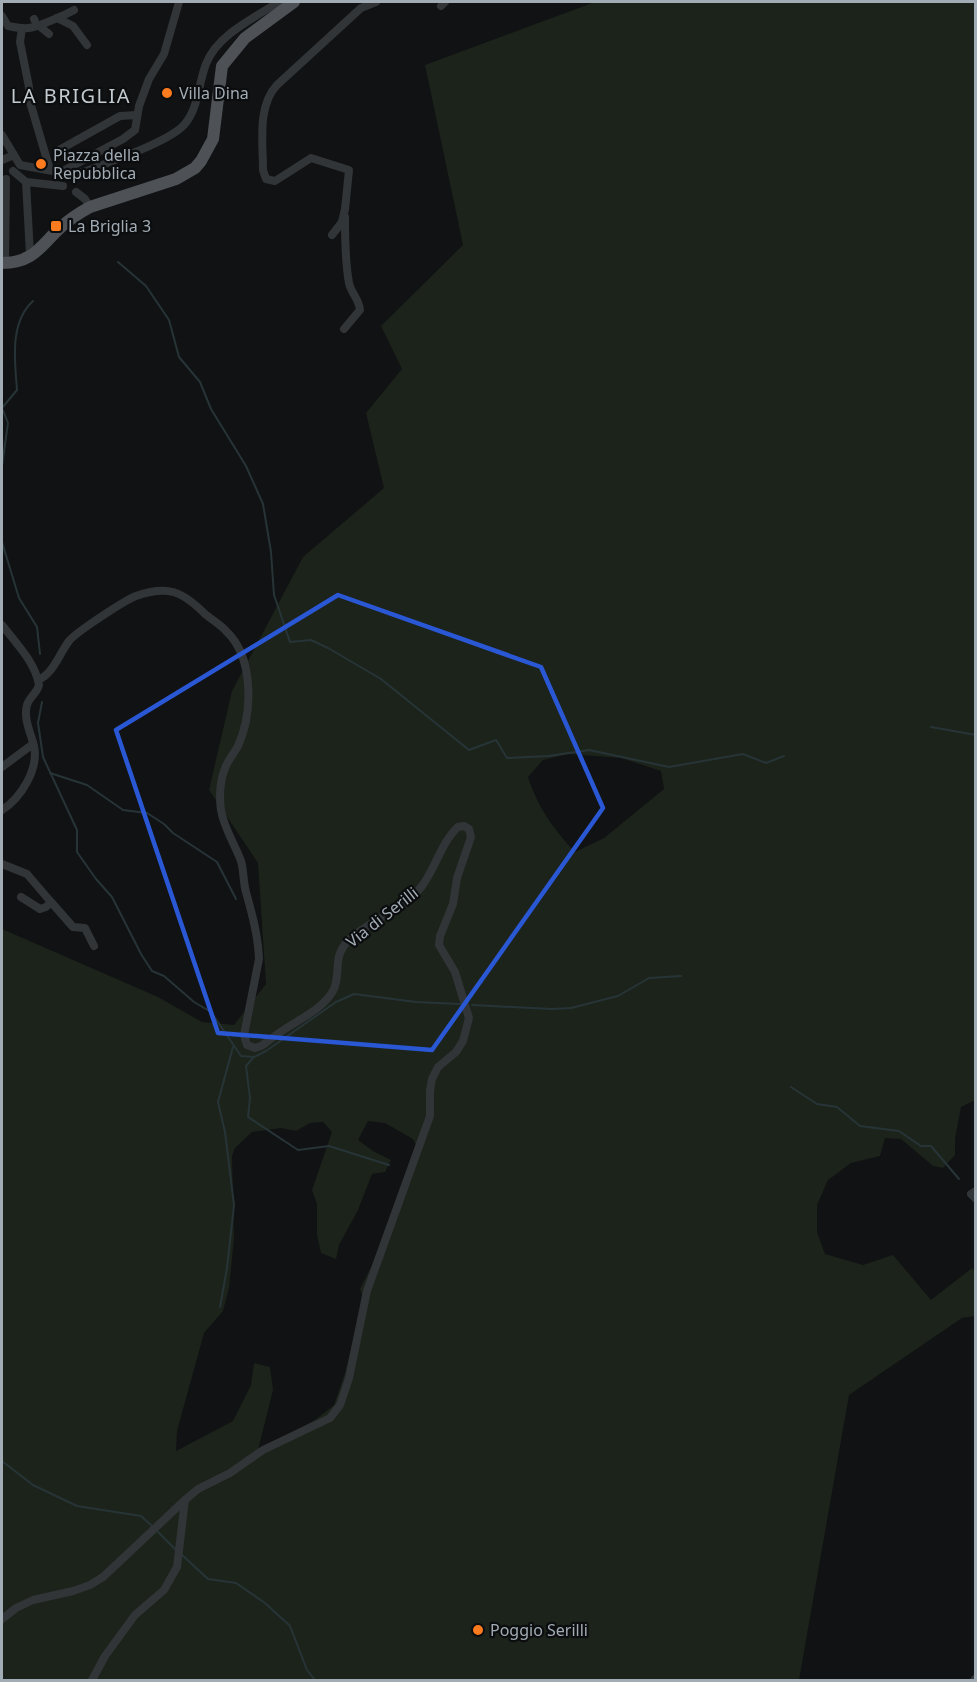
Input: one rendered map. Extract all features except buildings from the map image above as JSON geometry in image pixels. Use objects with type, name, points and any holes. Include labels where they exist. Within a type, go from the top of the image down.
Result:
[{"type":"main road","points":[[3,263],[28,259],[40,250],[61,227],[78,213],[90,207],[176,179],[195,168],[213,139],[220,74],[227,59],[245,38],[294,2]]},
{"type":"street","points":[[69,172],[135,130],[148,79],[164,54],[179,2]]},
{"type":"street","points":[[2,135],[20,165],[60,172],[84,172],[169,136],[183,126],[193,111],[204,70],[211,55],[231,34],[279,2]]},
{"type":"street","points":[[344,329],[360,309],[349,284],[346,261],[345,209],[349,170],[311,158],[275,181],[270,182],[266,179],[263,170],[265,105],[272,91],[362,8],[376,2]]},
{"type":"street","points":[[59,19],[74,10]]},
{"type":"street","points":[[2,16],[5,29],[31,29],[36,21]]},
{"type":"street","points":[[36,21],[59,19],[67,21],[87,45]]},
{"type":"street","points":[[36,21],[49,34]]},
{"type":"street","points":[[20,28],[20,42],[30,102],[50,170]]},
{"type":"street","points":[[59,150],[120,116],[137,115]]},
{"type":"street","points":[[2,160],[12,153]]},
{"type":"street","points":[[3,263],[4,181],[20,165]]},
{"type":"street","points":[[13,171],[24,179],[63,186]]},
{"type":"street","points":[[24,179],[28,259]]},
{"type":"street","points":[[76,192],[85,199],[90,207]]},
{"type":"street","points":[[332,235],[342,222],[345,209]]},
{"type":"street","name":"Via di Serilli","points":[[38,680],[52,668],[72,638],[135,596],[166,590],[194,602],[227,631],[242,653],[249,678],[246,710],[241,739],[226,766],[222,781],[220,808],[241,863],[259,947],[259,959],[244,1035],[250,1047],[261,1046],[321,1004],[334,990],[336,961],[346,942],[403,904],[414,894],[427,878],[454,831],[464,826],[469,829],[471,837],[439,945],[455,972],[469,1018],[463,1041],[456,1052],[438,1067],[432,1079],[430,1116],[423,1141],[386,1236],[368,1291],[349,1378],[340,1405],[330,1418],[263,1450],[230,1473],[198,1489],[185,1500]]},
{"type":"street","points":[[2,625],[29,660],[39,685],[27,706],[34,765],[14,800],[2,810]]},
{"type":"street","points":[[2,767],[33,744]]},
{"type":"street","points":[[2,864],[27,874],[73,927],[85,928],[94,946]]},
{"type":"street","points":[[21,897],[40,909],[51,902]]},
{"type":"street","points":[[975,1191],[971,1194],[975,1199]]},
{"type":"street","points":[[2,1619],[16,1608],[33,1600],[90,1585],[103,1577],[185,1500]]},
{"type":"street","points":[[92,1680],[105,1656],[135,1615],[164,1590],[177,1567],[185,1500]]},
{"type":"highlighted area","points":[[338,595],[541,667],[603,808],[432,1050],[218,1033],[116,730]]},
{"type":"shaded area","points":[[595,2],[975,2],[975,1100],[961,1107],[955,1139],[955,1155],[943,1168],[933,1166],[901,1139],[885,1138],[880,1156],[851,1163],[828,1180],[817,1205],[817,1232],[825,1254],[863,1265],[893,1255],[931,1300],[972,1268],[975,1272],[975,1316],[962,1318],[849,1395],[799,1680],[2,1680],[2,929],[158,997],[202,1022],[234,1025],[266,984],[258,863],[209,790],[232,691],[303,557],[384,488],[366,413],[402,369],[381,326],[463,245],[425,65]],"holes":[[[568,754],[621,758],[661,771],[664,789],[604,838],[575,852],[547,817],[528,777],[543,760]],[[368,1121],[385,1123],[413,1139],[416,1146],[372,1265],[360,1289],[363,1299],[345,1373],[334,1405],[315,1420],[258,1450],[273,1390],[270,1367],[254,1363],[251,1385],[233,1421],[176,1451],[177,1431],[204,1333],[223,1311],[229,1288],[234,1238],[232,1156],[235,1148],[252,1132],[281,1128],[296,1131],[310,1123],[323,1122],[332,1132],[312,1190],[317,1204],[317,1235],[321,1253],[336,1259],[339,1245],[358,1210],[372,1174],[385,1172],[391,1160],[358,1140]]]},
{"type":"waterway","points":[[118,262],[146,286],[169,320],[179,357],[200,382],[211,409],[246,466],[263,504],[271,552],[274,595],[290,642],[311,640],[381,679],[469,750],[496,740],[507,758],[549,756],[589,750],[669,767],[743,754],[766,763],[784,756]]},
{"type":"waterway","points":[[2,466],[8,423],[2,408],[17,390],[15,355],[17,331],[25,310],[33,301]]},
{"type":"waterway","points":[[2,469],[2,486]]},
{"type":"waterway","points":[[2,542],[19,598],[37,627],[40,654]]},
{"type":"waterway","points":[[42,702],[38,723],[43,757],[77,830],[77,852],[112,897],[152,971],[164,976],[194,1002],[211,1012],[241,1056],[254,1057],[266,1051],[336,1002],[354,994],[416,1002],[460,1004]]},
{"type":"waterway","points":[[931,727],[976,735]]},
{"type":"waterway","points":[[50,773],[87,785],[123,810],[147,813],[164,824],[173,833],[217,862],[236,899]]},
{"type":"waterway","points":[[472,1005],[571,1008],[618,996],[649,978],[681,976]]},
{"type":"waterway","points":[[220,1307],[234,1205],[225,1132],[218,1102],[233,1047]]},
{"type":"waterway","points":[[253,1058],[246,1066],[250,1098],[248,1117],[298,1150],[329,1146],[389,1165]]},
{"type":"waterway","points":[[791,1087],[817,1104],[837,1107],[860,1126],[899,1131],[921,1146],[931,1146],[959,1179]]},
{"type":"waterway","points":[[2,1461],[33,1485],[77,1506],[141,1516],[153,1527]]},
{"type":"waterway","points":[[157,1531],[176,1550]]},
{"type":"waterway","points":[[181,1554],[208,1579],[236,1583],[265,1603],[290,1626],[307,1670],[315,1680]]},
{"type":"place","name":"Villa Dina","points":[[167,93]]},
{"type":"place","name":"Piazza della Repubblica","points":[[41,164]]},
{"type":"place","name":"La Briglia 3","points":[[56,226]]},
{"type":"place","name":"Poggio Serilli","points":[[478,1630]]},
{"type":"district","name":"LA BRIGLIA","points":[[71,96]]}]
